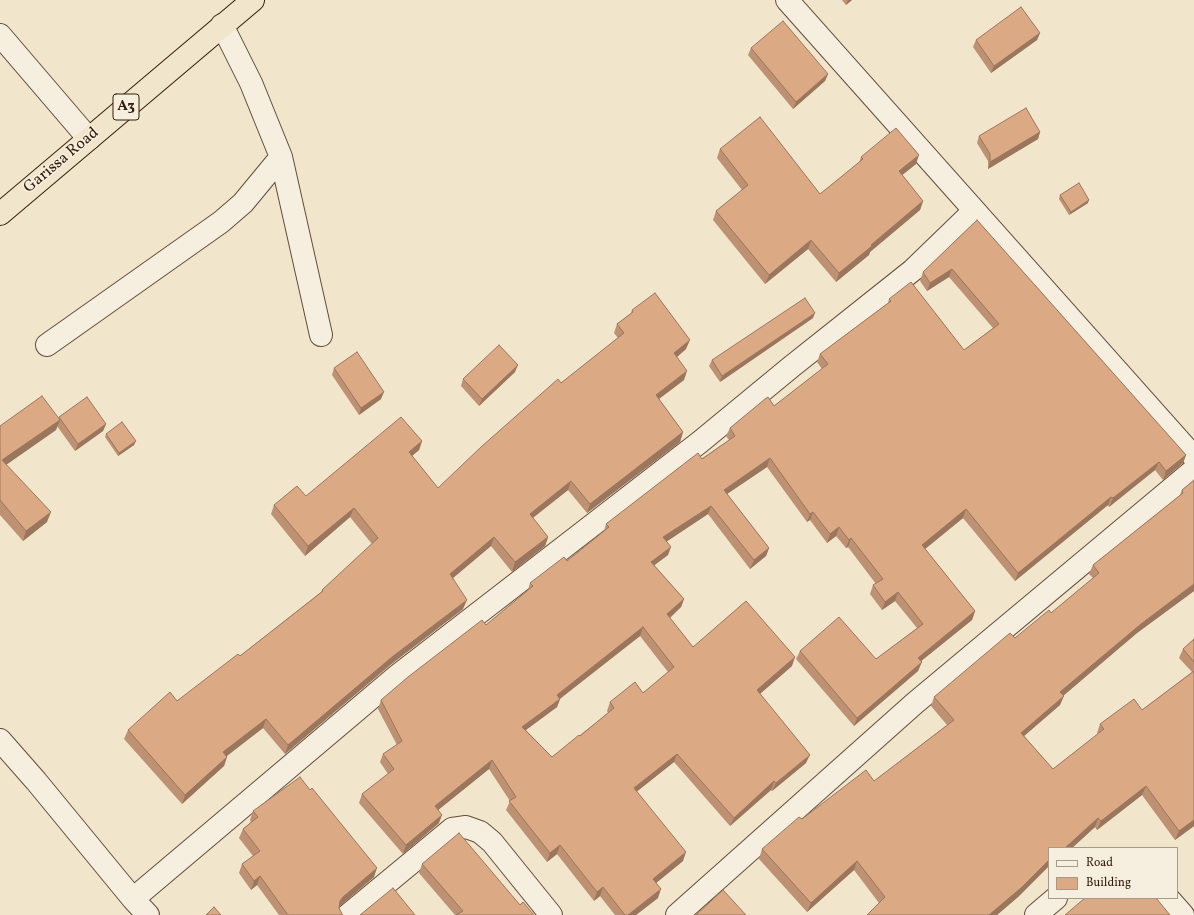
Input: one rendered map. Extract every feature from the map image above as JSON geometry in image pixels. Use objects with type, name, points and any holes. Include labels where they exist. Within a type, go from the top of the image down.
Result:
[{"type":"highway","name":"Garissa Road","points":[[0,214],[253,0]]},
{"type":"street","points":[[787,0],[1194,457]]},
{"type":"street","points":[[222,25],[251,83],[281,157],[321,336]]},
{"type":"street","points":[[0,35],[89,139]]},
{"type":"street","points":[[47,345],[220,222],[243,203],[281,157]]},
{"type":"street","points":[[133,899],[397,676],[700,442],[791,367],[914,270],[974,211]]},
{"type":"street","points":[[677,915],[915,703],[1194,470]]},
{"type":"street","points":[[0,740],[148,915]]},
{"type":"street","points":[[348,915],[452,830],[466,827],[480,832],[492,842],[551,915]]},
{"type":"street","points":[[1036,915],[1055,899]]},
{"type":"street","points":[[1169,899],[1184,915]]},
{"type":"building","points":[[1021,7],[1040,33],[994,66],[976,40]]},
{"type":"building","points":[[783,21],[828,74],[796,102],[751,48]]},
{"type":"building","points":[[1026,108],[1040,132],[990,162],[990,154],[979,136]]},
{"type":"building","points":[[760,117],[820,194],[863,159],[861,157],[896,128],[919,155],[899,171],[923,201],[839,273],[811,240],[769,275],[716,211],[748,185],[720,149]]},
{"type":"building","points":[[1079,183],[1089,200],[1071,212],[1060,195]]},
{"type":"building","points":[[977,220],[1186,455],[1166,471],[1159,462],[1113,498],[1111,497],[1018,573],[966,509],[922,545],[975,611],[918,658],[922,662],[857,718],[800,651],[839,617],[876,659],[923,624],[898,592],[885,602],[873,585],[883,579],[851,538],[849,540],[839,527],[830,534],[813,512],[810,514],[770,458],[724,490],[769,548],[754,560],[711,506],[663,537],[671,547],[651,562],[684,599],[667,614],[693,647],[746,601],[795,657],[757,690],[810,755],[776,783],[774,781],[734,818],[677,754],[634,788],[686,852],[653,879],[661,889],[628,915],[625,915],[603,887],[597,892],[560,845],[550,853],[509,801],[516,797],[492,760],[435,806],[442,815],[406,845],[362,794],[394,769],[383,754],[402,741],[381,700],[408,677],[482,620],[486,625],[533,586],[530,583],[564,557],[567,561],[609,527],[606,524],[698,453],[702,459],[735,436],[730,428],[765,399],[768,397],[774,406],[828,364],[820,354],[891,301],[889,299],[911,282],[964,350],[999,324],[952,269],[930,283],[923,272]],"holes":[[[643,627],[674,667],[643,693],[635,682],[610,702],[614,708],[552,757],[522,727],[560,699],[557,695]]]},
{"type":"building","points":[[655,293],[690,340],[674,353],[687,371],[656,395],[683,432],[590,504],[571,481],[530,514],[548,537],[515,562],[494,537],[450,574],[467,600],[392,657],[288,745],[266,719],[223,752],[227,757],[185,795],[128,730],[170,692],[177,701],[238,654],[240,656],[323,591],[322,590],[378,538],[354,508],[308,546],[274,505],[297,486],[306,496],[401,417],[422,441],[409,452],[438,488],[481,447],[558,379],[561,383],[624,333],[617,324],[633,312],[632,310]]},
{"type":"building","points":[[805,298],[815,313],[722,376],[712,360]]},
{"type":"building","points":[[499,345],[518,365],[482,399],[463,379]]},
{"type":"building","points":[[357,352],[384,392],[361,408],[334,368]]},
{"type":"building","points":[[42,396],[60,420],[2,460],[51,512],[26,531],[0,500],[0,426]]},
{"type":"building","points":[[87,397],[106,424],[78,444],[59,417]]},
{"type":"building","points":[[122,422],[136,441],[119,453],[106,434]]},
{"type":"building","points":[[1194,480],[1194,584],[1141,624],[1060,692],[1064,696],[1021,733],[1053,769],[1104,729],[1100,724],[1134,699],[1142,710],[1194,671],[1194,820],[1179,831],[1146,786],[1101,821],[1098,818],[1066,847],[1048,847],[1048,861],[1021,888],[989,915],[867,915],[885,897],[857,861],[811,903],[762,849],[799,817],[802,819],[866,770],[874,781],[954,720],[934,697],[1010,633],[1015,638],[1049,610],[1051,613],[1099,573],[1093,565],[1183,493],[1182,490]]},
{"type":"building","points":[[1194,639],[1194,662],[1183,649]]},
{"type":"building","points":[[300,777],[310,790],[312,788],[377,868],[340,901],[339,908],[343,915],[288,915],[260,876],[254,881],[242,864],[260,851],[243,829],[258,817],[253,811]]},
{"type":"building","points":[[459,833],[520,905],[523,902],[534,915],[456,915],[463,911],[422,864]]},
{"type":"building","points":[[393,888],[415,915],[360,915]]},
{"type":"building","points":[[723,890],[746,915],[696,915]]},
{"type":"building","points":[[1084,899],[1157,899],[1170,915],[1065,915]]},
{"type":"building","points":[[214,907],[221,915],[206,915]]}]
